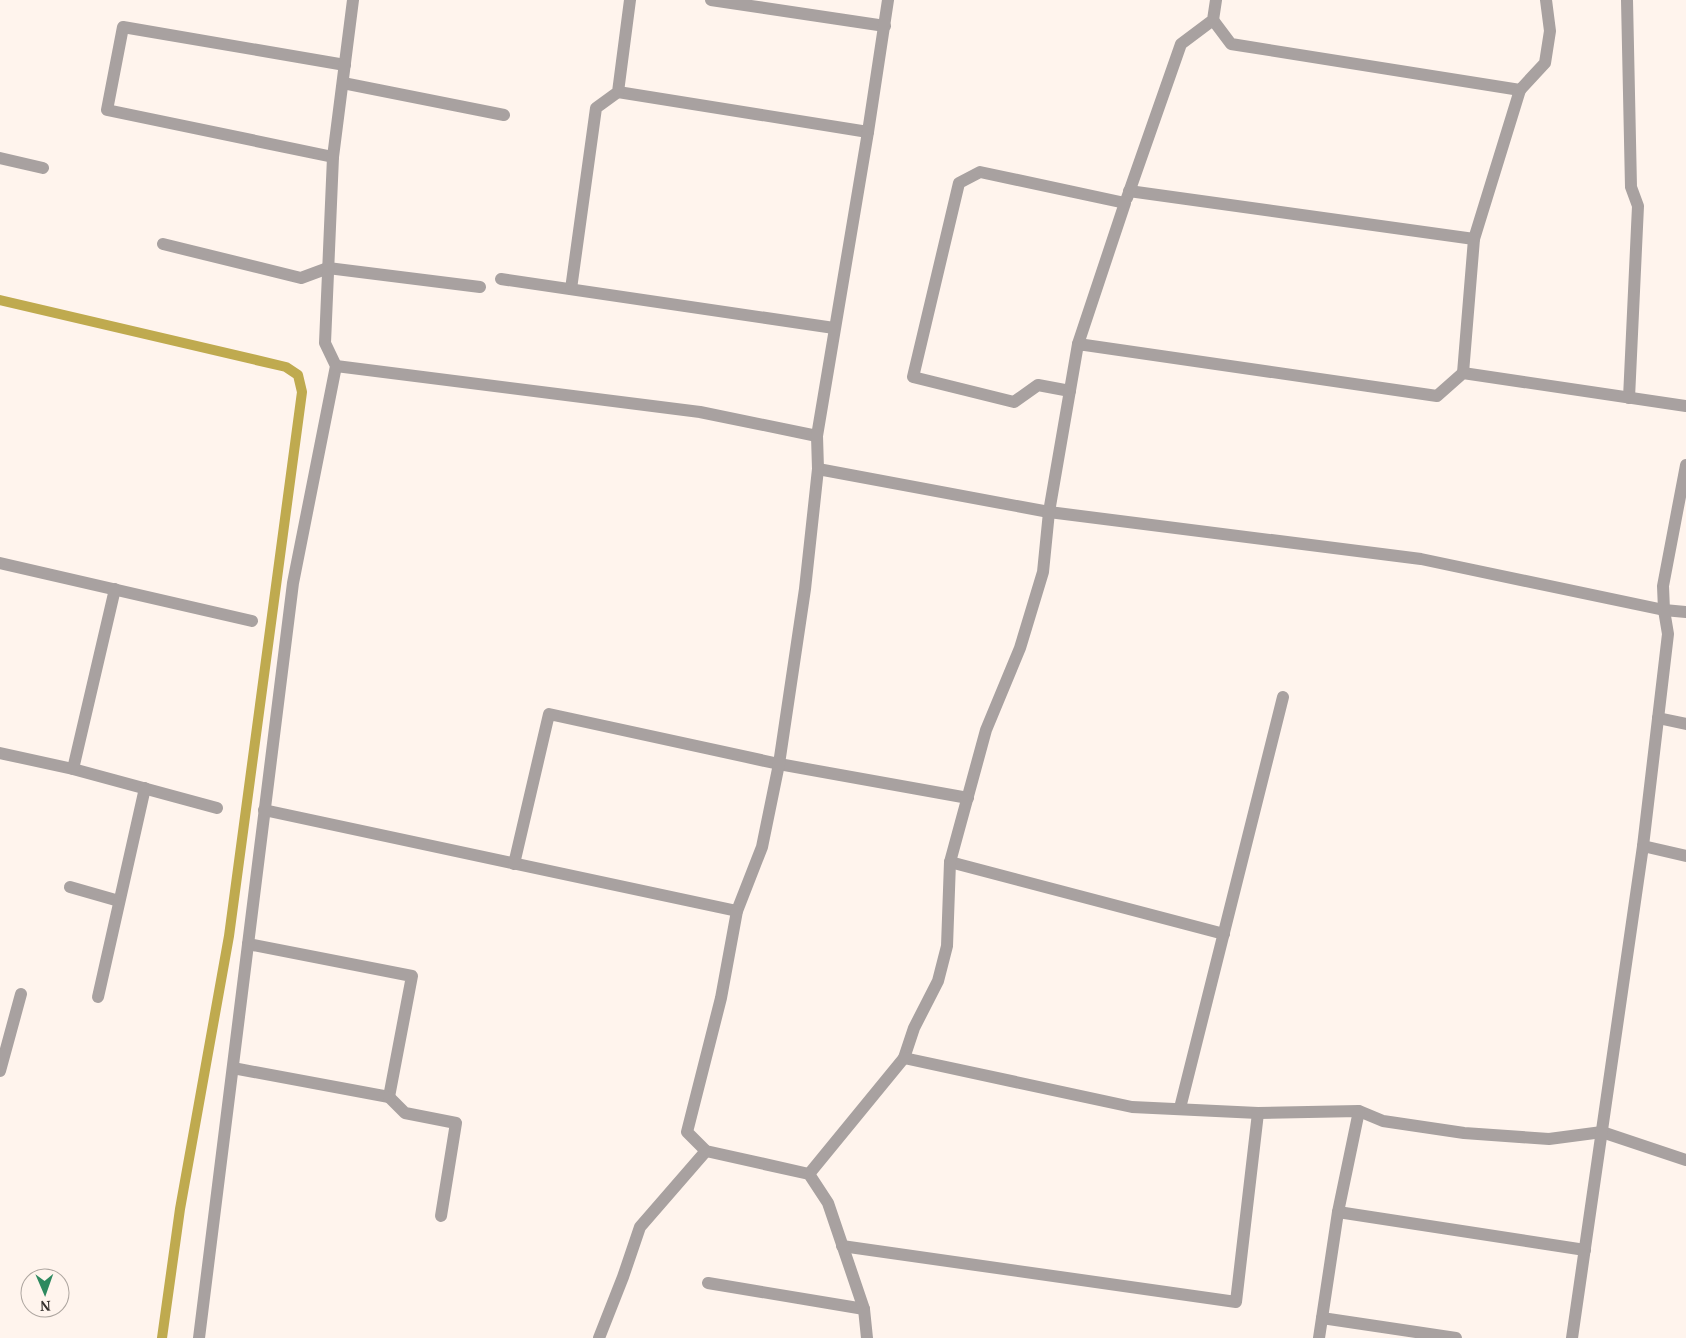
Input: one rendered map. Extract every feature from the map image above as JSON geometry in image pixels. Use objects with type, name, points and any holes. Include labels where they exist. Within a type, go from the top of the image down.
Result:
[{"type":"street","points":[[199,1338],[293,583],[336,366],[325,342],[333,157],[354,0]]},
{"type":"street","points":[[618,92],[630,0]]},
{"type":"street","points":[[711,0],[885,26]]},
{"type":"street","points":[[867,1338],[864,1309],[828,1203],[809,1174],[706,1151],[687,1132],[720,998],[737,911],[762,847],[779,764],[805,590],[818,469],[817,436],[888,0]]},
{"type":"street","points":[[809,1174],[904,1058],[914,1028],[938,981],[947,946],[950,862],[986,730],[1020,648],[1042,572],[1049,512],[1078,344],[1181,44],[1213,20],[1216,0]]},
{"type":"street","points":[[1078,344],[1437,396],[1462,372],[1474,239],[1520,90],[1546,63],[1550,31],[1546,0]]},
{"type":"street","points":[[1627,0],[1632,187],[1638,206],[1629,398]]},
{"type":"street","points":[[1213,20],[1231,44],[1520,90]]},
{"type":"street","points":[[333,157],[107,110],[123,27],[345,65]]},
{"type":"street","points":[[343,83],[504,115]]},
{"type":"street","points":[[571,289],[596,108],[618,92],[868,132]]},
{"type":"street","points":[[0,158],[43,168]]},
{"type":"street","points":[[1070,391],[1038,384],[1014,402],[913,377],[958,183],[980,172],[1127,197],[1474,239]]},
{"type":"street","points":[[163,244],[301,278],[328,268],[480,287]]},
{"type":"street","points":[[501,279],[834,328]]},
{"type":"street","points":[[336,366],[700,412],[817,436]]},
{"type":"street","points":[[1462,372],[1686,406]]},
{"type":"street","points":[[1572,1338],[1643,846],[1668,634],[1663,586],[1686,465]]},
{"type":"street","points":[[818,469],[1049,512],[1422,560],[1664,610],[1686,612]]},
{"type":"street","points":[[0,563],[252,621]]},
{"type":"street","points":[[73,769],[115,589]]},
{"type":"street","points":[[1180,1108],[1282,697]]},
{"type":"street","points":[[514,864],[549,714],[779,764],[968,798]]},
{"type":"street","points":[[1658,718],[1686,724]]},
{"type":"street","points":[[0,753],[73,769],[218,808]]},
{"type":"street","points":[[98,996],[145,788]]},
{"type":"street","points":[[264,810],[737,911]]},
{"type":"street","points":[[1643,846],[1686,856]]},
{"type":"street","points":[[950,862],[1224,934]]},
{"type":"street","points":[[70,887],[120,901]]},
{"type":"street","points":[[248,944],[412,976],[390,1096]]},
{"type":"street","points":[[0,1071],[21,994]]},
{"type":"street","points":[[904,1058],[1132,1107],[1258,1113],[1359,1111],[1383,1121],[1464,1133],[1548,1139],[1602,1132],[1686,1160]]},
{"type":"street","points":[[233,1068],[390,1096],[404,1113],[456,1124],[441,1216]]},
{"type":"street","points":[[1320,1338],[1338,1212],[1359,1111]]},
{"type":"street","points":[[842,1246],[1236,1302],[1258,1113]]},
{"type":"street","points":[[599,1338],[624,1277],[640,1227],[706,1151]]},
{"type":"street","points":[[1338,1212],[1585,1250]]},
{"type":"street","points":[[708,1283],[864,1309]]},
{"type":"street","points":[[1322,1318],[1456,1338]]},
{"type":"waterway","points":[[0,300],[286,367],[298,375],[302,392],[229,936],[180,1209],[162,1338]]}]
